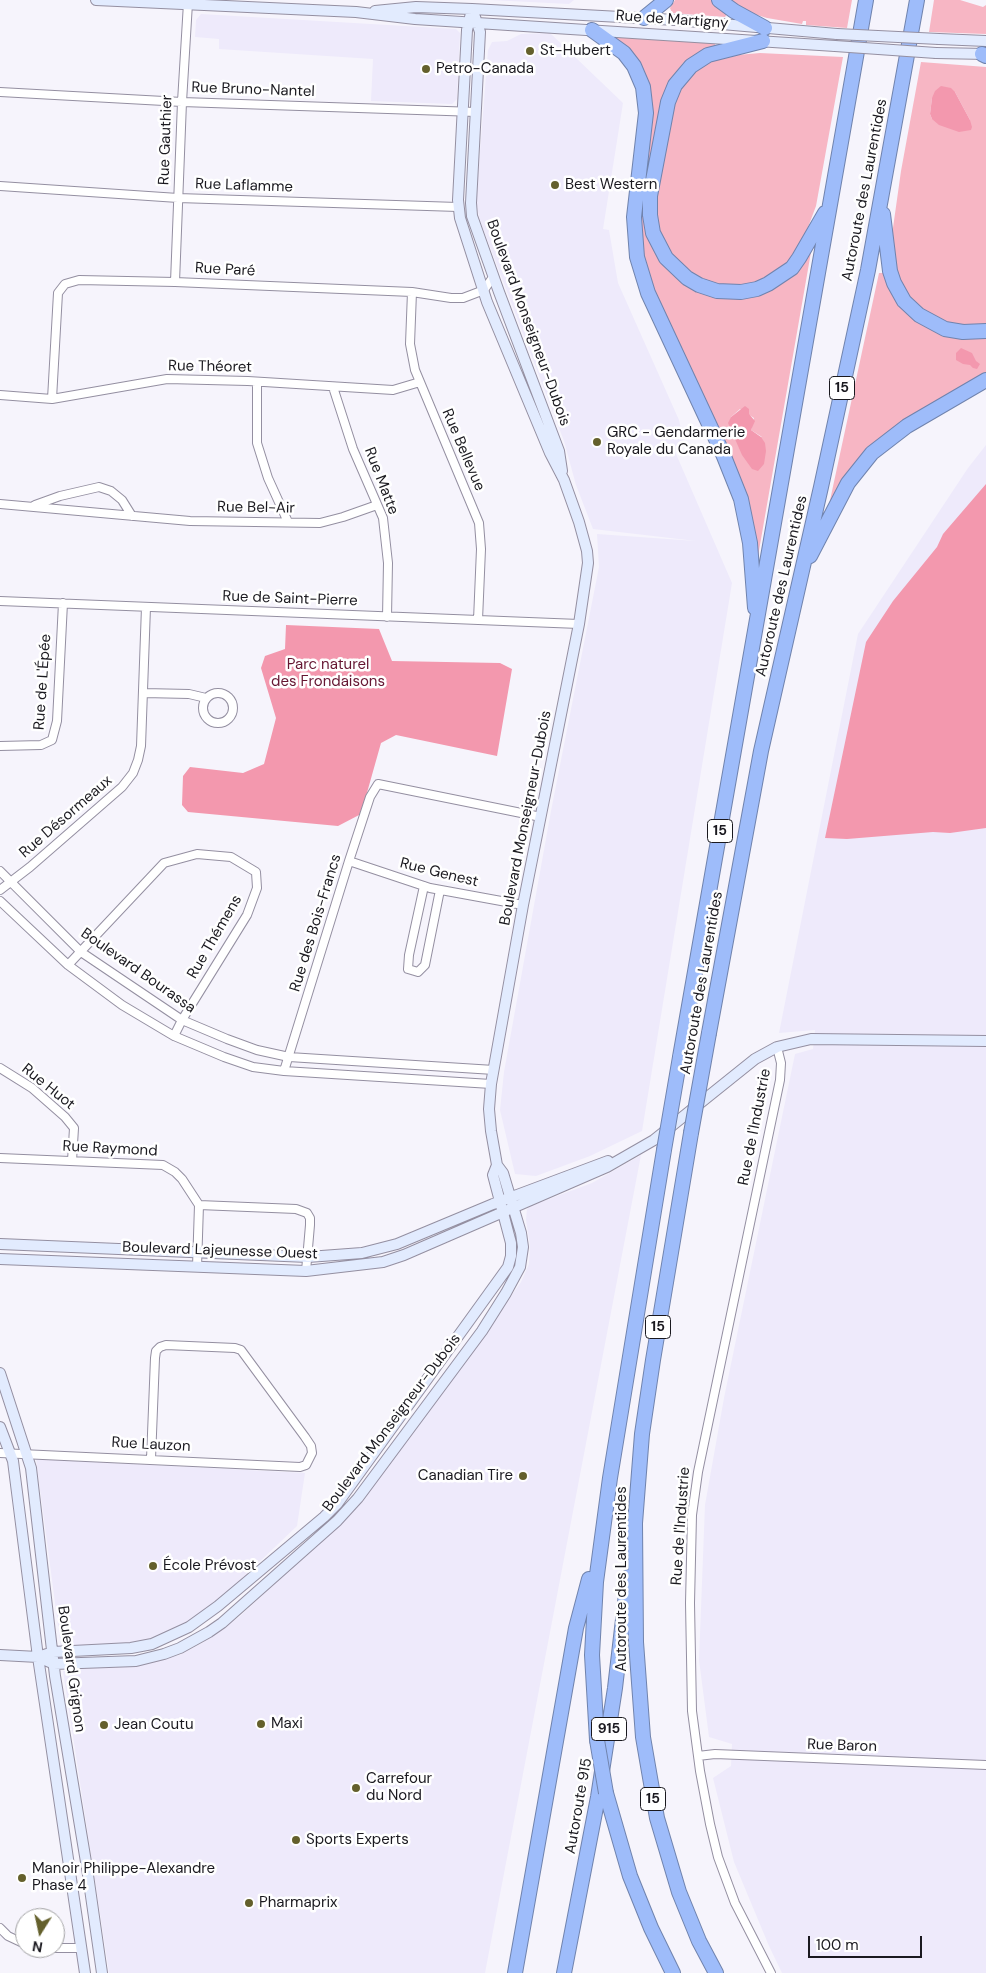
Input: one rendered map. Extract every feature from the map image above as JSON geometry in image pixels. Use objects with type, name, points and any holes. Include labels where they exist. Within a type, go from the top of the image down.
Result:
[{"type":"highway","points":[[644,18],[666,0]]},
{"type":"highway","points":[[719,0],[764,34]]},
{"type":"highway","name":"Autoroute des Laurentides","points":[[673,1973],[648,1922],[630,1876],[606,1793],[597,1740],[592,1679],[592,1627],[603,1527],[664,1150],[866,0]]},
{"type":"highway","name":"Autoroute des Laurentides","points":[[716,1973],[700,1941],[678,1887],[663,1842],[651,1790],[643,1737],[637,1662],[635,1523],[642,1434],[649,1380],[691,1133],[758,768],[868,270],[917,0]]},
{"type":"highway","points":[[592,30],[624,53],[634,66],[643,87],[646,113],[634,217],[637,257],[648,293],[723,454],[741,499],[750,543],[757,628]]},
{"type":"highway","points":[[764,34],[708,55],[691,66],[675,85],[668,102],[650,196],[650,221],[656,239],[670,263],[693,282],[724,292],[753,290],[778,278],[796,263],[830,204]]},
{"type":"highway","points":[[881,198],[890,271],[894,284],[904,301],[920,315],[945,329],[963,332],[986,330]]},
{"type":"highway","points":[[800,577],[843,491],[856,471],[872,453],[907,426],[986,380]]},
{"type":"highway","name":"Autoroute 915","points":[[564,1973],[599,1788],[612,1705],[635,1523]]},
{"type":"highway","points":[[515,1973],[576,1628],[603,1527]]},
{"type":"street","name":"Rue de Martigny","points":[[96,0],[188,2],[356,12],[415,19],[592,30],[837,34],[939,39],[985,51]]},
{"type":"street","name":"Rue Gauthier","points":[[175,282],[188,2]]},
{"type":"street","name":"Rue de Martigny","points":[[356,12],[416,7],[644,18],[764,34],[835,46],[936,53],[985,51]]},
{"type":"street","name":"Boulevard Monseigneur-Dubois","points":[[472,9],[473,22],[480,32],[471,209],[493,277],[559,450],[564,480]]},
{"type":"street","name":"Boulevard Monseigneur-Dubois","points":[[0,1655],[38,1657],[54,1664],[136,1661],[164,1654],[195,1640],[222,1623],[337,1521],[369,1483],[482,1330],[520,1267],[522,1247],[503,1173],[497,1165],[489,1109],[491,1084],[523,905],[588,573],[587,551],[580,522],[564,480],[534,417],[484,290],[458,207],[467,30],[473,22]]},
{"type":"street","name":"Rue Bruno-Nantel","points":[[0,92],[182,102],[476,112]]},
{"type":"street","name":"Rue Laflamme","points":[[0,186],[178,198],[458,207]]},
{"type":"street","points":[[484,290],[493,277]]},
{"type":"street","name":"Rue Paré","points":[[52,399],[58,293],[65,284],[79,280],[412,292],[451,298],[463,298],[484,290]]},
{"type":"street","name":"Rue Bellevue","points":[[412,292],[410,344],[415,370],[479,523],[481,549],[478,620]]},
{"type":"street","name":"Rue Théoret","points":[[0,395],[52,399],[167,379],[393,390],[420,382]]},
{"type":"street","points":[[257,382],[257,443],[268,478],[288,522]]},
{"type":"street","name":"Rue Matte","points":[[333,387],[354,449],[383,518],[388,563],[387,617]]},
{"type":"street","name":"Rue Bel-Air","points":[[31,506],[60,496],[99,487],[112,490],[122,500],[132,516]]},
{"type":"street","name":"Rue Bel-Air","points":[[0,504],[190,521],[320,523],[377,505]]},
{"type":"street","name":"Rue de Saint-Pierre","points":[[0,601],[579,624]]},
{"type":"street","name":"Rue de L'Épée","points":[[0,746],[41,745],[52,740],[57,721],[63,603]]},
{"type":"street","name":"Rue Désormeaux","points":[[0,890],[30,867],[122,787],[133,773],[141,746],[146,607]]},
{"type":"street","points":[[144,693],[189,694],[206,698],[215,692],[226,694],[232,702],[230,717],[217,723],[208,719],[205,716],[203,706],[206,698]]},
{"type":"street","name":"Rue des Bois-Francs","points":[[284,1071],[349,861],[370,798],[378,784],[541,817]]},
{"type":"street","name":"Rue Thémens","points":[[68,965],[164,863],[197,854],[231,857],[256,872],[257,888],[247,914],[174,1036]]},
{"type":"street","name":"Rue Genest","points":[[349,861],[424,886],[523,905]]},
{"type":"street","name":"Boulevard Bourassa","points":[[0,871],[81,952],[182,1020],[257,1050],[289,1057],[494,1070]]},
{"type":"street","points":[[424,886],[409,954],[408,969],[418,972],[425,965],[440,890]]},
{"type":"street","points":[[0,901],[68,965],[122,1004],[174,1036],[246,1064],[284,1071],[491,1084]]},
{"type":"street","name":"Boulevard Lajeunesse Ouest","points":[[0,1259],[306,1271],[390,1260],[503,1212],[512,1203],[590,1167],[626,1156],[654,1140],[755,1059],[777,1047],[810,1039],[986,1041]]},
{"type":"street","name":"Rue de l'Industrie","points":[[771,1973],[740,1913],[720,1863],[710,1824],[698,1756],[690,1674],[690,1603],[694,1501],[705,1432],[780,1080],[781,1063],[777,1047]]},
{"type":"street","name":"Rue Huot","points":[[0,1068],[32,1088],[65,1117],[74,1128],[72,1161]]},
{"type":"street","name":"Rue Raymond","points":[[0,1158],[163,1165],[182,1179],[199,1205]]},
{"type":"street","name":"Boulevard Monseigneur-Dubois","points":[[38,1657],[53,1652],[131,1648],[152,1644],[190,1627],[218,1606],[324,1517],[352,1483],[508,1267],[511,1244],[493,1175],[497,1165]]},
{"type":"street","name":"Boulevard Lajeunesse Ouest","points":[[0,1244],[308,1256],[362,1253],[382,1249],[500,1202],[512,1203]]},
{"type":"street","points":[[197,1267],[199,1205],[302,1210],[310,1218],[306,1271]]},
{"type":"street","name":"Rue Lauzon","points":[[5,1453],[300,1468],[306,1465],[312,1453],[311,1446],[241,1350],[235,1348],[166,1345],[160,1346],[156,1351],[155,1358],[151,1459]]},
{"type":"street","name":"Boulevard Grignon","points":[[0,1373],[31,1468],[54,1664],[102,1973]]},
{"type":"street","name":"Boulevard Grignon","points":[[0,1427],[5,1453],[13,1462],[38,1657],[85,1973]]},
{"type":"street","name":"Rue Baron","points":[[698,1756],[715,1754],[986,1765]]},
{"type":"street","points":[[0,1928],[8,1936],[15,1939]]},
{"type":"street","points":[[65,1948],[80,1948]]},
{"type":"shaded area","points":[[490,0],[574,0],[569,4]]},
{"type":"shaded area","points":[[675,0],[712,0],[727,14],[725,17],[672,13],[670,8]]},
{"type":"shaded area","points":[[725,0],[852,0],[847,28],[806,25],[806,21],[803,21],[802,24],[767,18],[744,11]]},
{"type":"shaded area","points":[[934,0],[960,0],[983,7],[986,5],[986,34],[929,32]]},
{"type":"shaded area","points":[[201,14],[456,29],[460,33],[457,99],[452,104],[371,101],[373,59],[219,49],[219,39],[195,37],[196,20]]},
{"type":"shaded area","points":[[550,33],[623,103],[603,229],[609,230],[618,283],[679,420],[684,443],[673,447],[732,583],[642,1131],[590,1156],[536,1176],[515,1174],[500,1110],[504,1072],[551,811],[599,567],[597,534],[696,541],[593,529],[576,485],[564,441],[480,221],[477,206],[477,189],[488,50],[492,42],[507,41],[521,34]]},
{"type":"shaded area","points":[[611,36],[715,43],[715,47],[703,50],[683,63],[668,83],[665,91],[648,180],[664,264],[738,297],[811,252],[757,562],[756,553],[644,265],[638,221],[651,115]],"holes":[[[740,409],[754,418],[751,430],[762,437],[734,434],[730,426],[731,417]]]},
{"type":"shaded area","points":[[760,53],[843,57],[816,206],[801,246],[788,264],[762,281],[742,286],[722,286],[706,281],[689,272],[675,259],[659,234],[655,217],[657,193],[674,106],[681,87],[693,72],[708,61],[726,56]]},
{"type":"shaded area","points":[[921,62],[986,67],[986,325],[956,326],[927,314],[911,300],[899,281],[891,242],[901,171]],"holes":[[[955,92],[970,120],[932,119],[930,114],[932,98]]]},
{"type":"shaded area","points":[[879,273],[885,273],[903,309],[923,325],[936,332],[959,339],[986,338],[986,373],[900,423],[829,505]]},
{"type":"shaded area","points":[[986,445],[986,1973],[782,1973],[734,1862],[713,1778],[731,1766],[732,1744],[709,1737],[699,1660],[705,1505],[724,1398],[795,1054],[813,1049],[815,1030],[779,1033],[858,634],[968,468]]},
{"type":"shaded area","points":[[641,1155],[485,1973],[109,1973],[63,1671],[148,1662],[180,1655],[202,1643],[239,1617],[337,1526],[490,1326],[521,1282],[529,1264],[530,1246],[526,1220],[527,1209],[530,1206],[592,1183]]},
{"type":"shaded area","name":"École Prévost","points":[[36,1459],[305,1473],[297,1526],[213,1606],[181,1632],[142,1645],[61,1648]]},
{"type":"green space","points":[[941,86],[951,88],[955,92],[970,120],[971,130],[959,132],[939,125],[932,119],[930,114],[932,98],[935,91]]},
{"type":"green space","points":[[961,348],[972,353],[980,364],[977,369],[956,360],[956,353]]},
{"type":"green space","points":[[745,406],[749,409],[749,414],[755,421],[751,430],[761,437],[765,443],[764,464],[758,471],[752,469],[742,455],[728,423],[731,417]]},
{"type":"green space","points":[[986,484],[986,828],[950,833],[933,832],[847,839],[825,838],[866,642],[893,601],[937,547],[943,534]]},
{"type":"green space","name":"Parc naturel des Frondaisons","points":[[286,625],[379,629],[392,661],[500,663],[512,669],[497,756],[396,735],[381,743],[361,814],[338,826],[188,812],[182,805],[183,776],[190,767],[243,773],[264,764],[276,718],[261,668],[265,656],[285,649]]},
{"type":"place","name":"St-Hubert","points":[[530,51]]},
{"type":"place","name":"Petro-Canada","points":[[426,69]]},
{"type":"place","name":"Best Western","points":[[555,185]]},
{"type":"place","name":"GRC - Gendarmerie Royale du Canada","points":[[597,442]]},
{"type":"place","name":"Canadian Tire","points":[[523,1476]]},
{"type":"place","name":"École Prévost","points":[[153,1566]]},
{"type":"place","name":"Maxi","points":[[261,1724]]},
{"type":"place","name":"Jean Coutu","points":[[104,1725]]},
{"type":"place","name":"Carrefour du Nord","points":[[356,1788]]},
{"type":"place","name":"Sports Experts","points":[[296,1840]]},
{"type":"place","name":"Manoir Philippe-Alexandre Phase 4","points":[[22,1878]]},
{"type":"place","name":"Pharmaprix","points":[[249,1903]]}]
